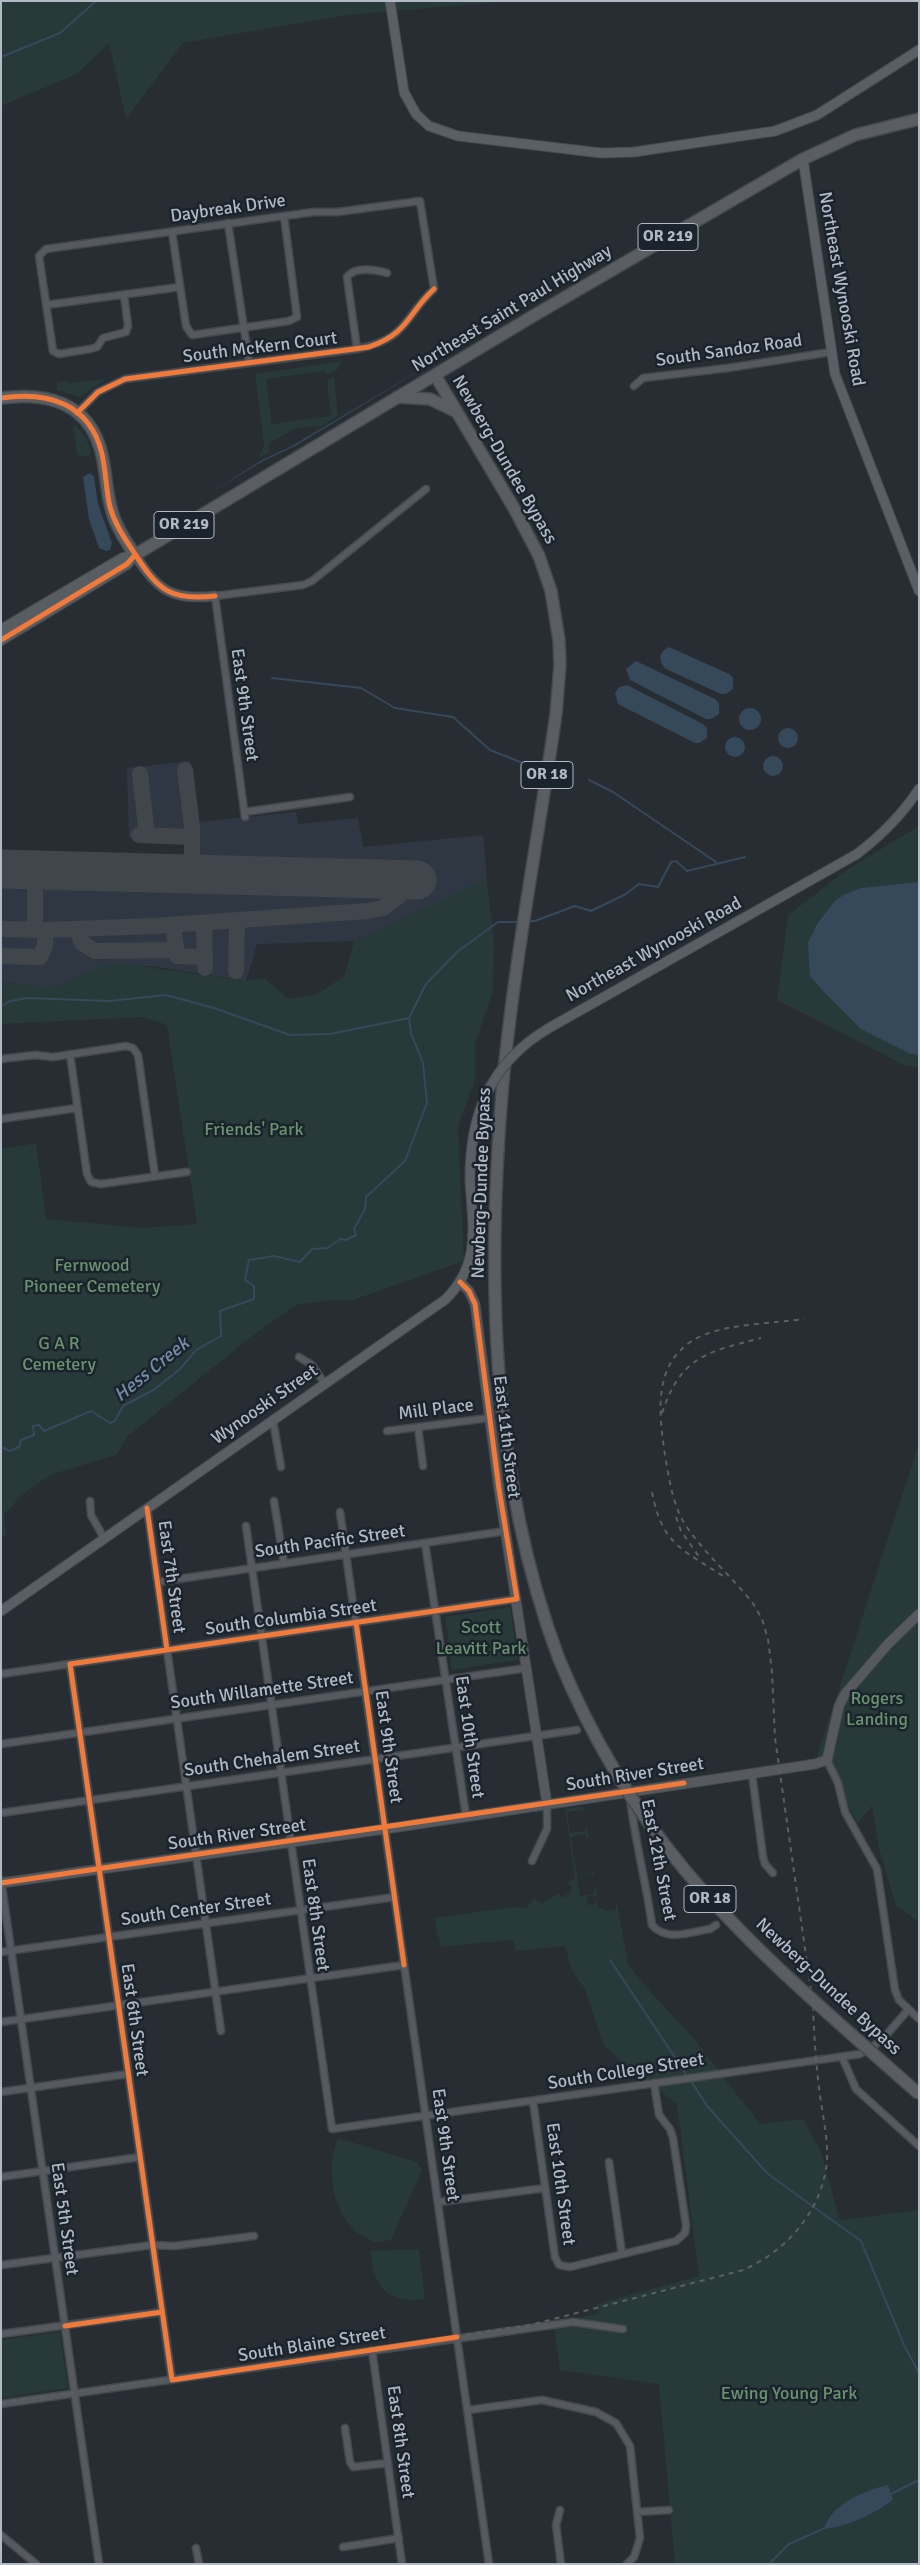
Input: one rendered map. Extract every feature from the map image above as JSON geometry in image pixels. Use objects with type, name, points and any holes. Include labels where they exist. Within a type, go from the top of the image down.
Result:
[{"type":"highway","name":"Northeast Saint Paul Highway","points":[[135,555],[434,374],[803,159],[855,135],[919,119]]},
{"type":"highway","name":"Newberg-Dundee Bypass","points":[[434,374],[533,543],[543,567],[556,616],[560,657],[559,690],[510,1033],[502,1106],[496,1228],[496,1311],[502,1397],[512,1480],[522,1535],[542,1610],[559,1658],[584,1714],[615,1771],[656,1832],[684,1868],[752,1943],[919,2094]]},
{"type":"highway","points":[[1,398],[41,396],[61,402],[77,413],[96,435],[102,453],[114,516],[135,555]]},
{"type":"highway","points":[[397,398],[430,399],[457,412]]},
{"type":"main road","points":[[390,1],[404,92],[416,114],[429,126],[458,136],[601,153],[643,151],[754,136],[782,129],[835,105],[919,50]]},
{"type":"main road","name":"Northeast Wynooski Road","points":[[803,159],[834,374],[919,591]]},
{"type":"main road","name":"Northeast Saint Paul Highway","points":[[1,630],[123,558],[135,555]]},
{"type":"main road","name":"Northeast Saint Paul Highway","points":[[1,640],[127,564],[135,555]]},
{"type":"main road","name":"Northeast Wynooski Road","points":[[470,1182],[472,1136],[490,1087],[512,1057],[526,1043],[549,1028],[857,854],[901,815],[919,789]]},
{"type":"main road","name":"Wynooski Street","points":[[1,1611],[446,1299],[460,1282],[469,1264],[473,1247],[470,1182]]},
{"type":"street","name":"Daybreak Drive","points":[[46,305],[39,256],[46,249],[228,223],[420,201]]},
{"type":"street","name":"South McKern Court","points":[[77,413],[98,392],[125,380],[248,362],[357,350],[379,343],[403,329],[422,300],[434,289],[420,201]]},
{"type":"street","points":[[172,232],[186,326],[192,335],[289,321],[297,317],[284,216]]},
{"type":"street","points":[[228,223],[248,362]]},
{"type":"street","points":[[357,350],[347,277],[352,273],[374,270],[387,273]]},
{"type":"street","points":[[124,295],[128,326],[126,332],[103,338],[97,346],[90,349],[59,354],[53,351],[46,305],[180,287]]},
{"type":"street","name":"South Sandoz Road","points":[[634,386],[644,378],[728,368],[831,352]]},
{"type":"street","points":[[135,555],[153,581],[170,593],[190,598],[303,585],[312,581],[426,489]]},
{"type":"street","name":"East 9th Street","points":[[215,596],[244,815],[350,797]]},
{"type":"street","points":[[1,1059],[29,1055],[53,1057],[126,1046],[136,1050],[156,1176]]},
{"type":"street","points":[[70,1054],[87,1174],[91,1182],[101,1184],[187,1172]]},
{"type":"street","points":[[1,1119],[77,1108]]},
{"type":"street","name":"East 11th Street","points":[[460,1282],[469,1291],[475,1304],[489,1418],[547,1804]]},
{"type":"street","points":[[299,1357],[312,1365],[325,1384]]},
{"type":"street","name":"Mill Place","points":[[387,1431],[489,1418]]},
{"type":"street","points":[[273,1420],[281,1467]]},
{"type":"street","points":[[418,1427],[423,1466]]},
{"type":"street","points":[[90,1501],[91,1515],[104,1538]]},
{"type":"street","points":[[274,1501],[284,1564]]},
{"type":"street","name":"East 7th Street","points":[[147,1508],[221,2031]]},
{"type":"street","name":"East 9th Street","points":[[340,1512],[489,2564]]},
{"type":"street","name":"East 8th Street","points":[[246,1526],[332,2129]]},
{"type":"street","name":"South Pacific Street","points":[[158,1582],[506,1531]]},
{"type":"street","name":"East 10th Street","points":[[425,1543],[466,1816]]},
{"type":"street","name":"South Columbia Street","points":[[1,1674],[517,1599]]},
{"type":"street","points":[[919,1614],[888,1644],[845,1694],[839,1706],[827,1760],[838,1783],[845,1812],[876,1869],[892,1983],[899,2000],[919,2019]]},
{"type":"street","name":"East 6th Street","points":[[70,1664],[172,2380]]},
{"type":"street","name":"South Willamette Street","points":[[1,1744],[527,1668]]},
{"type":"street","name":"South Chehalem Street","points":[[1,1813],[577,1730]]},
{"type":"street","name":"South River Street","points":[[2,1883],[802,1767],[827,1760]]},
{"type":"street","points":[[752,1774],[765,1864],[773,1873]]},
{"type":"street","name":"East 12th Street","points":[[629,1792],[635,1839],[643,1864],[652,1925],[659,1933],[668,1936],[710,1930],[716,1926]]},
{"type":"street","points":[[532,1861],[547,1829],[547,1804]]},
{"type":"street","name":"East 5th Street","points":[[1,1879],[99,2564]]},
{"type":"street","name":"South Center Street","points":[[1,1952],[395,1897]]},
{"type":"street","points":[[1,2022],[404,1965]]},
{"type":"street","name":"South College Street","points":[[332,2129],[533,2102],[860,2054],[870,2050],[908,2010]]},
{"type":"street","points":[[842,2057],[856,2089],[919,2146]]},
{"type":"street","points":[[1,2092],[128,2074]]},
{"type":"street","points":[[609,2162],[622,2254],[676,2241],[685,2233],[686,2225],[673,2138],[670,2129],[658,2115],[654,2083]]},
{"type":"street","name":"East 10th Street","points":[[533,2102],[555,2258],[559,2265],[570,2267],[622,2254]]},
{"type":"street","points":[[1,2177],[140,2157]]},
{"type":"street","points":[[438,2202],[545,2188]]},
{"type":"street","points":[[1,2265],[152,2245],[174,2246],[254,2236]]},
{"type":"street","points":[[1,2334],[162,2312]]},
{"type":"street","name":"South Blaine Street","points":[[1,2404],[457,2337],[464,2338],[573,2322],[622,2329]]},
{"type":"street","name":"East 8th Street","points":[[372,2350],[402,2564]]},
{"type":"street","points":[[468,2410],[542,2400],[596,2412],[607,2417],[622,2431],[630,2446],[640,2538],[638,2549],[627,2564]]},
{"type":"street","points":[[345,2428],[350,2462],[353,2467],[388,2463]]},
{"type":"street","points":[[560,2510],[556,2525],[562,2564]]},
{"type":"street","points":[[637,2512],[669,2510]]},
{"type":"street","points":[[1,2535],[36,2564]]},
{"type":"street","points":[[343,2547],[399,2538]]},
{"type":"street","points":[[196,2548],[199,2564]]},
{"type":"shaded area","points":[[190,761],[197,822],[296,812],[298,824],[358,818],[363,847],[483,835],[487,879],[373,934],[354,941],[257,944],[246,981],[152,966],[104,966],[66,983],[47,988],[1,982],[1,859],[184,864],[185,841],[129,838],[127,768]]},
{"type":"green space","points":[[7,1],[511,1],[347,15],[183,43],[126,119],[109,43],[77,74],[1,106],[1,4]]},
{"type":"green space","points":[[342,361],[338,369],[326,375],[325,371],[266,379],[272,424],[331,416],[327,380],[334,377],[338,416],[322,426],[296,428],[270,443],[269,453],[259,457],[264,444],[255,374]]},
{"type":"green space","points":[[105,380],[80,397],[57,390],[57,382],[67,381],[71,383]]},
{"type":"green space","points":[[76,425],[86,438],[91,452],[89,456],[79,456],[77,452],[73,426]]},
{"type":"green space","points":[[919,826],[919,1067],[906,1066],[777,1000],[788,915],[848,869]]},
{"type":"green space","points":[[487,879],[494,942],[493,991],[475,1044],[475,1081],[458,1126],[464,1261],[353,1300],[333,1300],[296,1305],[255,1334],[128,1436],[116,1455],[50,1475],[22,1495],[4,1515],[6,1536],[1,1537],[1,1149],[36,1143],[46,1219],[143,1228],[197,1224],[167,1025],[143,1017],[1,1024],[1,982],[47,988],[66,983],[104,966],[126,964],[246,981],[264,978],[289,999],[317,994],[344,976],[354,941],[373,934]]},
{"type":"green space","name":"Rogers Landing","points":[[919,1443],[919,1922],[896,1906],[879,1849],[872,1806],[858,1823],[817,1756]]},
{"type":"green space","name":"Scott Leavitt Park","points":[[510,1607],[518,1660],[452,1670],[445,1617]]},
{"type":"green space","name":"Ewing Young Park","points":[[583,1806],[585,1814],[582,1810],[567,1812],[570,1833],[585,1831],[587,1826],[589,1838],[586,1839],[586,1834],[571,1837],[574,1857],[578,1857],[574,1858],[577,1874],[593,1872],[593,1867],[594,1877],[591,1873],[577,1875],[580,1896],[594,1894],[594,1889],[596,1889],[597,1896],[587,1897],[588,1905],[596,1904],[596,1897],[599,1909],[604,1908],[605,1911],[616,1909],[615,1894],[628,1963],[638,1978],[695,2040],[760,2124],[803,2119],[820,2149],[840,2220],[919,2210],[919,2564],[675,2564],[659,2384],[560,2370],[554,2324],[599,2313],[596,2304],[699,2276],[677,2104],[623,2063],[603,2044],[585,1989],[572,1971],[565,1946],[516,1951],[513,1940],[441,1947],[434,1918],[512,1907],[526,1908],[534,1899],[542,1903],[558,1893],[563,1898],[572,1889],[567,1882],[575,1878],[565,1809]]},
{"type":"green space","points":[[338,2138],[417,2162],[422,2170],[391,2240],[374,2242],[359,2234],[340,2211],[332,2182],[332,2166]]},
{"type":"green space","points":[[419,2249],[425,2299],[401,2299],[384,2291],[375,2275],[371,2251]]},
{"type":"green space","points":[[60,2332],[68,2388],[1,2398],[1,2340]]},
{"type":"water","points":[[442,357],[295,446],[263,461],[207,495],[262,460],[290,447]]},
{"type":"water","points":[[90,473],[94,477],[98,504],[112,543],[110,550],[106,551],[99,548],[89,519],[83,477]]},
{"type":"water","points":[[669,647],[729,674],[733,678],[733,689],[726,694],[721,694],[666,669],[660,657],[663,651]]},
{"type":"water","points":[[636,661],[715,699],[719,703],[719,714],[711,719],[706,719],[630,680],[626,669]]},
{"type":"water","points":[[627,685],[703,724],[707,728],[707,738],[699,743],[695,743],[618,704],[615,693],[619,687]]},
{"type":"water","points":[[750,708],[760,715],[761,719],[754,729],[750,730],[740,723],[739,719],[746,709]]},
{"type":"water","points":[[784,728],[792,728],[798,734],[798,742],[792,748],[784,748],[778,742],[778,734]]},
{"type":"water","points":[[735,737],[742,740],[745,747],[742,754],[735,757],[728,754],[725,747],[728,740]]},
{"type":"water","points":[[769,756],[777,756],[783,762],[783,770],[777,776],[769,776],[763,770],[763,762]]},
{"type":"water","points":[[919,882],[919,1055],[911,1054],[861,1029],[825,993],[810,976],[808,943],[817,924],[835,901],[845,894],[862,888]]},
{"type":"water","points":[[888,2485],[893,2500],[860,2519],[834,2528],[824,2529],[828,2520],[841,2505],[859,2495]]},
{"type":"waterway","points":[[1,57],[60,33],[96,1]]},
{"type":"waterway","points":[[272,678],[361,688],[395,708],[453,717],[490,750],[533,767]]},
{"type":"waterway","points":[[589,780],[613,792],[716,862]]},
{"type":"waterway","name":"Hess Creek","points":[[529,921],[535,921],[575,906],[591,911],[626,894],[639,884],[658,887],[671,862],[676,861],[687,871],[745,857]]},
{"type":"waterway","name":"Hess Creek","points":[[1,1447],[10,1451],[19,1447],[21,1440],[34,1435],[33,1426],[39,1425],[44,1431],[91,1411],[110,1423],[115,1421],[123,1406],[155,1389],[180,1369],[196,1350],[221,1336],[220,1311],[254,1299],[254,1286],[245,1280],[249,1260],[274,1256],[300,1262],[312,1249],[327,1248],[341,1239],[346,1240],[356,1235],[354,1229],[365,1209],[366,1197],[405,1161],[427,1103],[423,1063],[411,1033],[409,1018],[426,984],[457,952],[498,922],[519,922]]},
{"type":"waterway","points":[[1,1006],[10,1001],[28,998],[109,1001],[166,995],[214,1008],[290,1035],[330,1034],[409,1018]]},
{"type":"waterway","points":[[610,1960],[688,2077]]},
{"type":"waterway","points":[[691,2081],[707,2106],[768,2174],[861,2241],[904,2345],[919,2373]]},
{"type":"waterway","points":[[891,2494],[919,2480]]},
{"type":"waterway","points":[[769,2564],[789,2544],[825,2528]]},
{"type":"taxiway","points":[[185,770],[192,826],[192,874]]},
{"type":"taxiway","points":[[140,774],[147,835]]},
{"type":"taxiway","points":[[139,835],[192,837]]},
{"type":"taxiway","points":[[35,870],[35,930]]},
{"type":"taxiway","points":[[1,929],[45,930],[154,926],[368,911],[383,908],[399,896],[402,885],[393,879]]},
{"type":"taxiway","points":[[236,971],[237,921]]},
{"type":"taxiway","points":[[204,923],[205,968]]},
{"type":"taxiway","points":[[173,925],[177,956],[204,957]]},
{"type":"taxiway","points":[[77,929],[82,943],[95,951],[174,950]]},
{"type":"taxiway","points":[[1,956],[40,957],[45,946],[45,930]]},
{"type":"runway","points":[[1,869],[417,880]]},
{"type":"railway","points":[[1,2403],[530,2325],[743,2270],[774,2252],[800,2227],[818,2196],[824,2178],[827,2144],[817,2073],[813,2005],[775,1738],[772,1672],[768,1639],[762,1619],[754,1605],[699,1543],[679,1513],[671,1489],[665,1455],[661,1402],[667,1369],[676,1355],[688,1343],[706,1334],[728,1328],[804,1319]]},
{"type":"railway","points":[[662,1413],[669,1394],[678,1379],[698,1359],[725,1348],[761,1338]]},
{"type":"railway","points":[[652,1492],[656,1510],[669,1536],[687,1553],[726,1578]]},
{"type":"railway","points":[[676,1517],[681,1531],[700,1558]]},
{"type":"cycle path","points":[[77,413],[98,392],[125,379],[369,347],[393,335],[400,329],[434,289]]},
{"type":"cycle path","points":[[1,398],[18,396],[50,399],[64,404],[77,412],[88,423],[96,437],[102,454],[112,514],[143,566],[159,584],[176,594],[187,597],[215,596]]},
{"type":"cycle path","points":[[1,640],[127,564],[135,555]]},
{"type":"cycle path","points":[[457,2337],[172,2380],[70,1664],[517,1599],[499,1489],[475,1304],[469,1291],[460,1282]]},
{"type":"cycle path","points":[[147,1508],[167,1650]]},
{"type":"cycle path","points":[[356,1622],[404,1965]]},
{"type":"cycle path","points":[[1,1883],[684,1783]]},
{"type":"cycle path","points":[[65,2326],[162,2312]]},
{"type":"park label","name":"Friends' Park","points":[[254,1130]]},
{"type":"park label","name":"Fernwood Pioneer Cemetery","points":[[92,1276]]},
{"type":"park label","name":"G A R Cemetery","points":[[59,1354]]}]
